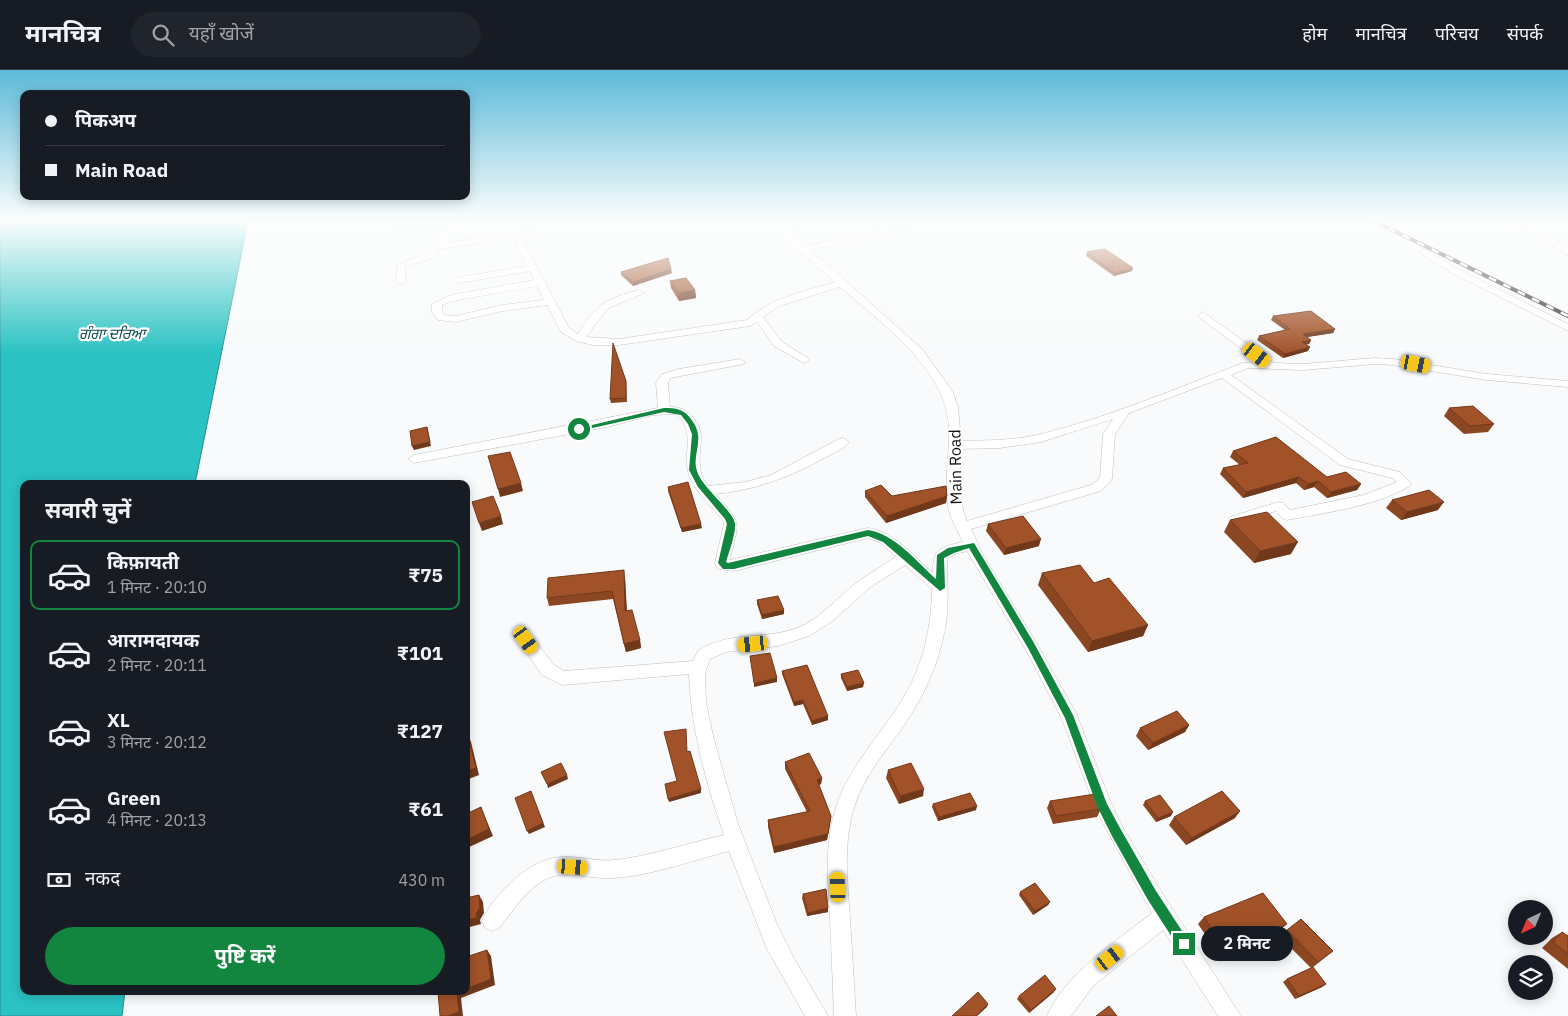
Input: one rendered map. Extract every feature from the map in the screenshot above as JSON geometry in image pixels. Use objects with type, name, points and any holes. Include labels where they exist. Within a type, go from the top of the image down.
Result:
[{"type":"street","points":[[401,281],[400,266],[402,265]]},
{"type":"street","points":[[532,265],[565,330],[580,338],[605,343],[744,324],[754,321],[763,311],[775,304],[842,283]]},
{"type":"street","name":"Main Road","points":[[820,265],[919,352],[946,392],[952,407],[955,427],[953,490],[956,512],[971,545],[1058,694],[1070,718],[1102,806],[1165,915],[1230,1016]]},
{"type":"street","points":[[1445,265],[1568,328]]},
{"type":"street","points":[[459,280],[534,268]]},
{"type":"street","points":[[542,282],[483,291],[445,300],[437,304],[437,312],[442,318],[456,319],[502,308],[551,302]]},
{"type":"street","points":[[580,338],[601,306],[639,293]]},
{"type":"street","points":[[1203,314],[1270,365]]},
{"type":"street","points":[[758,317],[778,344],[804,360]]},
{"type":"street","points":[[954,445],[1000,444],[1041,438],[1125,412],[1247,365],[1303,367],[1376,361],[1394,362],[1487,377],[1568,384]]},
{"type":"street","points":[[664,410],[662,383],[666,376],[679,372],[740,362]]},
{"type":"street","points":[[1223,374],[1344,462],[1396,475],[1405,483],[1396,488],[1352,502],[1287,515],[1278,506],[1235,520]]},
{"type":"street","points":[[414,459],[607,423],[664,410],[681,412],[692,424],[695,434],[696,442],[692,456],[692,470],[705,490],[729,518],[731,524],[722,563],[726,566],[734,566],[868,533],[876,534],[886,540],[940,588]]},
{"type":"street","points":[[963,527],[1096,488],[1102,484],[1106,479],[1109,434],[1125,412]]},
{"type":"street","points":[[705,490],[750,485],[766,481],[843,442]]},
{"type":"street","points":[[845,1016],[837,868],[838,836],[846,804],[858,776],[902,715],[921,679],[936,638],[940,588],[940,557],[951,550],[971,545]]},
{"type":"street","points":[[816,1016],[773,939],[762,915],[735,841],[702,731],[697,680],[698,667],[701,656],[711,650],[773,641],[797,634],[812,627],[830,615],[859,588],[906,558]]},
{"type":"street","points":[[526,640],[548,670],[562,678],[698,667]]},
{"type":"street","points":[[492,921],[522,884],[545,868],[559,866],[614,869],[735,841]]},
{"type":"street","points":[[1058,1016],[1086,980],[1165,915]]},
{"type":"water","name":"ਗੰਗਾ ਦਰਿਆ","points":[[0,265],[239,265],[196,480],[20,480],[20,995],[125,995],[122,1016],[0,1016]]},
{"type":"building","points":[[644,265],[670,265],[671,269],[633,282],[621,272]]},
{"type":"building","points":[[1105,265],[1129,265],[1133,268],[1115,273]]},
{"type":"building","points":[[686,278],[695,290],[679,293],[670,281]]},
{"type":"building","points":[[1311,311],[1335,329],[1303,334],[1311,340],[1302,342],[1310,347],[1285,354],[1259,336],[1290,329],[1273,316]]},
{"type":"building","points":[[613,343],[626,381],[626,398],[610,399]]},
{"type":"building","points":[[1473,406],[1494,424],[1470,426],[1449,408]]},
{"type":"building","points":[[427,427],[430,442],[412,446],[410,431]]},
{"type":"building","points":[[1276,437],[1327,477],[1346,472],[1361,484],[1331,492],[1318,481],[1308,484],[1299,477],[1246,492],[1223,468],[1248,463],[1233,451]]},
{"type":"building","points":[[510,452],[521,483],[498,489],[488,456]]},
{"type":"building","points":[[688,482],[701,524],[681,528],[668,487]]},
{"type":"building","points":[[881,485],[892,496],[946,486],[947,496],[887,516],[865,491]]},
{"type":"building","points":[[1429,490],[1444,502],[1407,512],[1392,500]]},
{"type":"building","points":[[493,496],[501,516],[479,523],[472,502]]},
{"type":"building","points":[[1267,512],[1298,542],[1260,551],[1230,520]]},
{"type":"building","points":[[1023,516],[1041,539],[1006,548],[988,524]]},
{"type":"building","points":[[1080,565],[1094,583],[1109,578],[1148,625],[1092,641],[1042,573]]},
{"type":"building","points":[[624,570],[625,611],[632,610],[640,640],[624,644],[612,591],[547,598],[548,578]]},
{"type":"building","points":[[778,596],[784,610],[762,615],[757,600]]},
{"type":"building","points":[[770,653],[777,678],[754,683],[750,656]]},
{"type":"building","points":[[807,665],[828,716],[812,721],[803,700],[794,702],[782,671]]},
{"type":"building","points":[[858,670],[864,683],[847,687],[841,674]]},
{"type":"building","points":[[1177,711],[1189,725],[1153,743],[1140,728]]},
{"type":"building","points":[[686,729],[687,752],[690,751],[701,789],[668,799],[665,784],[677,781],[664,732]]},
{"type":"building","points":[[470,742],[476,768],[470,770]]},
{"type":"building","points":[[809,753],[822,778],[817,780],[831,816],[828,834],[774,847],[768,820],[810,811],[785,762]]},
{"type":"building","points":[[561,763],[567,775],[547,784],[541,772]]},
{"type":"building","points":[[911,763],[924,789],[900,796],[888,770]]},
{"type":"building","points":[[531,791],[543,823],[527,831],[515,798]]},
{"type":"building","points":[[1222,791],[1240,811],[1192,838],[1174,817]]},
{"type":"building","points":[[970,793],[977,806],[939,817],[933,804]]},
{"type":"building","points":[[1095,794],[1101,809],[1056,816],[1050,801]]},
{"type":"building","points":[[1160,795],[1173,812],[1158,818],[1145,801]]},
{"type":"building","points":[[481,807],[489,829],[470,838],[470,812]]},
{"type":"building","points":[[1035,883],[1050,902],[1035,911],[1020,892]]},
{"type":"building","points":[[826,889],[828,908],[808,913],[803,894]]},
{"type":"building","points":[[1263,893],[1287,924],[1226,950],[1204,917]]},
{"type":"building","points":[[479,895],[480,907],[476,914],[477,918],[470,919],[470,897]]},
{"type":"building","points":[[1301,919],[1333,951],[1318,962],[1287,930]]},
{"type":"building","points":[[1562,932],[1568,936],[1568,954],[1553,942]]},
{"type":"building","points":[[487,950],[491,979],[470,987],[470,956]]},
{"type":"building","points":[[1313,967],[1326,984],[1299,996],[1287,979]]},
{"type":"building","points":[[1045,975],[1056,989],[1031,1010],[1019,996]]},
{"type":"building","points":[[978,992],[988,1004],[976,1016],[952,1016]]},
{"type":"building","points":[[438,995],[457,995],[459,1012],[448,1016],[440,1016]]},
{"type":"building","points":[[1109,1006],[1117,1016],[1096,1016]]},
{"type":"railway","points":[[1464,265],[1568,316]]},
{"type":"route","points":[[579,429],[664,410],[677,410],[684,413],[692,424],[695,434],[696,442],[692,456],[692,470],[701,486],[729,518],[731,524],[731,532],[722,563],[726,566],[734,566],[868,533],[876,534],[886,540],[940,588],[940,557],[951,550],[971,545],[1054,686],[1070,718],[1102,806],[1152,896],[1184,944]]}]
